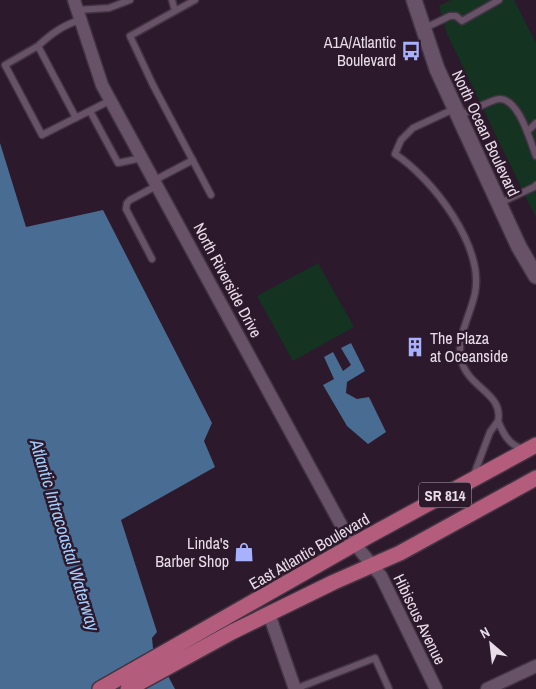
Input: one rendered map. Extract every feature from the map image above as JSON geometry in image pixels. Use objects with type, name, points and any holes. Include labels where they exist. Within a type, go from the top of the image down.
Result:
[{"type":"main road","name":"North Ocean Boulevard","points":[[414,0],[437,69],[519,246],[536,276]]},
{"type":"main road","name":"East Atlantic Boulevard","points":[[128,689],[189,648],[354,544],[532,447]]},
{"type":"main road","name":"East Atlantic Boulevard","points":[[100,689],[400,553],[536,478]]},
{"type":"street","name":"North Riverside Drive","points":[[77,10],[102,85],[344,532],[372,566]]},
{"type":"street","name":"Hibiscus Avenue","points":[[372,566],[384,582],[436,689]]},
{"type":"street","points":[[269,614],[295,689]]},
{"type":"street","points":[[487,689],[536,666]]},
{"type":"lane","points":[[111,100],[42,135],[4,65],[38,46],[67,24],[77,10],[109,8],[130,0]]},
{"type":"lane","points":[[172,0],[175,11]]},
{"type":"lane","points":[[195,0],[130,36],[192,160],[212,195]]},
{"type":"lane","points":[[424,29],[450,16],[456,16],[462,21],[500,0]]},
{"type":"lane","points":[[38,46],[76,118]]},
{"type":"lane","points":[[532,447],[518,448],[512,444],[503,433],[498,421],[498,405],[491,396],[468,377],[463,367],[460,357],[460,346],[475,290],[474,263],[462,230],[440,198],[412,167],[395,154],[402,140],[413,128],[498,99],[507,101],[518,111],[536,156]]},
{"type":"lane","points":[[90,111],[118,163],[143,158]]},
{"type":"lane","points":[[526,132],[536,123]]},
{"type":"lane","points":[[152,259],[126,209],[127,203],[192,160]]},
{"type":"lane","points":[[499,204],[534,188],[536,185]]},
{"type":"lane","points":[[472,480],[490,432],[498,421]]},
{"type":"lane","points":[[295,689],[375,658],[389,689]]},
{"type":"green space","points":[[451,0],[514,0],[536,43],[536,218],[447,34],[439,6]]},
{"type":"green space","points":[[318,263],[354,327],[293,361],[257,296]]},
{"type":"water","name":"Atlantic Intracoastal Waterway","points":[[0,143],[26,227],[103,210],[212,423],[204,441],[215,467],[121,520],[157,632],[152,638],[153,648],[175,689],[0,689]]},
{"type":"water","points":[[351,343],[365,371],[347,382],[346,393],[357,399],[369,397],[386,432],[368,444],[347,426],[323,385],[334,379],[324,357],[333,352],[343,371],[351,365],[341,348]]},
{"type":"place","name":"A1A/Atlantic Boulevard","points":[[411,51]]},
{"type":"place","name":"The Plaza at Oceanside","points":[[415,347]]},
{"type":"place","name":"Linda's Barber Shop","points":[[244,552]]}]
